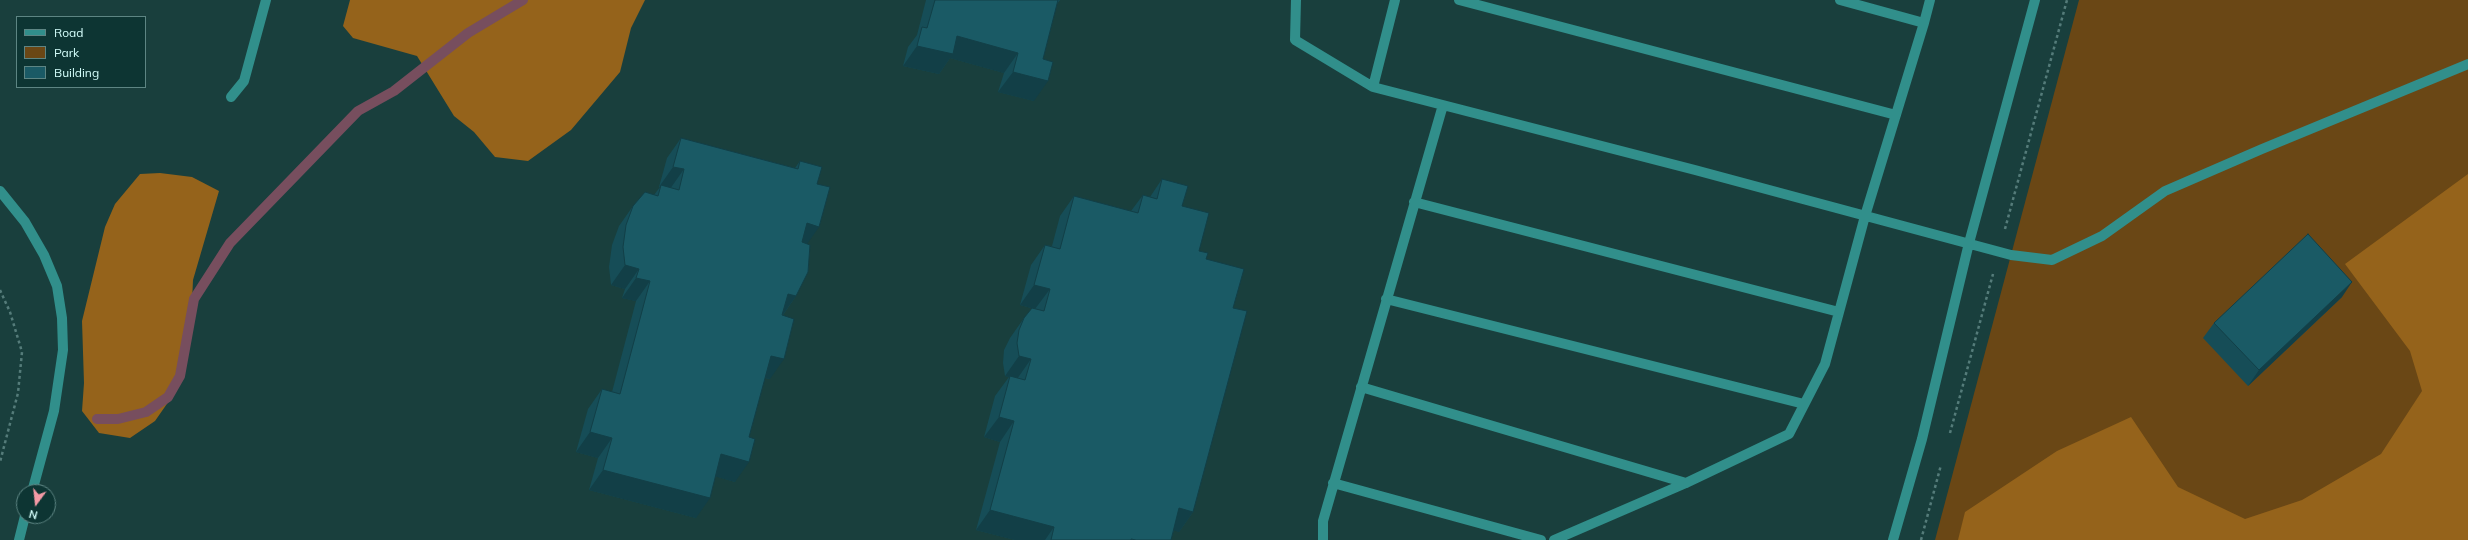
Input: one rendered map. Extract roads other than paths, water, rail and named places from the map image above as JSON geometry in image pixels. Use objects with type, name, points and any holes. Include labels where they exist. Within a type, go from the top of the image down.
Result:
[{"type":"street","points":[[231,97],[244,81],[266,0]]},
{"type":"street","points":[[1296,0],[1295,40],[1373,87],[2011,255],[2052,260],[2102,236],[2165,191],[2262,149],[2468,64]]},
{"type":"street","points":[[1373,87],[1395,0]]},
{"type":"street","points":[[1459,0],[1896,114]]},
{"type":"street","points":[[1840,0],[1924,24]]},
{"type":"street","points":[[1554,540],[1686,484],[1789,434],[1825,364],[1865,216],[1930,0]]},
{"type":"street","points":[[1893,540],[1922,439],[1969,243],[2035,0]]},
{"type":"street","points":[[1323,540],[1323,521],[1333,483],[1443,105]]},
{"type":"street","points":[[0,192],[25,222],[44,255],[57,286],[62,318],[63,350],[54,411],[34,484]]},
{"type":"street","points":[[1414,202],[1839,312]]},
{"type":"street","points":[[1386,299],[1804,404]]},
{"type":"street","points":[[1361,387],[1686,484]]},
{"type":"street","points":[[1333,483],[1541,540]]},
{"type":"street","points":[[19,540],[23,524]]},
{"type":"waterway","points":[[97,419],[118,419],[146,412],[168,397],[180,376],[194,299],[230,243],[358,111],[394,91],[468,33],[523,0]]}]
